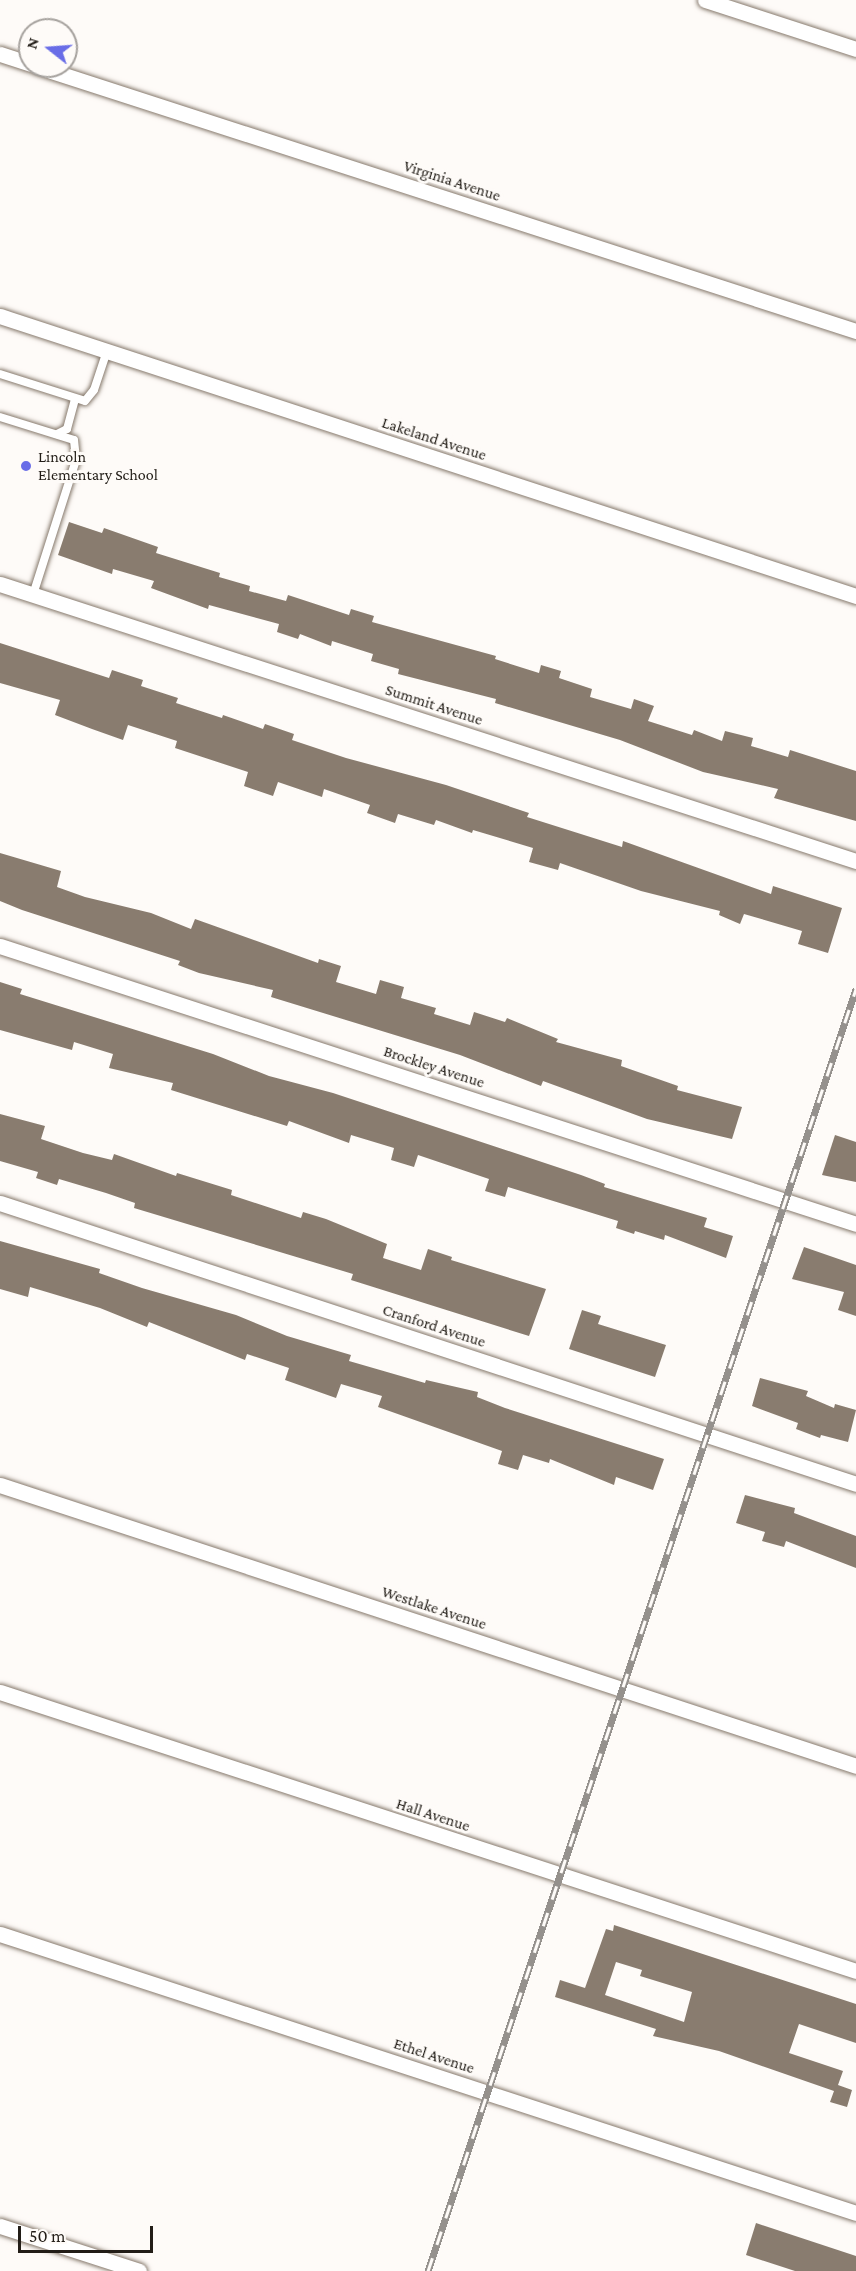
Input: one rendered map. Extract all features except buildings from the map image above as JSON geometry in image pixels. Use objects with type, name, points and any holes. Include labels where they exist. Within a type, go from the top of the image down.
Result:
[{"type":"street","points":[[705,0],[856,49]]},
{"type":"street","points":[[0,54],[18,60]]},
{"type":"street","name":"Virginia Avenue","points":[[73,78],[856,331]]},
{"type":"street","name":"Lakeland Avenue","points":[[0,316],[856,596]]},
{"type":"street","name":"Summit Avenue","points":[[0,584],[856,861]]},
{"type":"street","name":"Brockley Avenue","points":[[0,946],[856,1224]]},
{"type":"street","name":"Cranford Avenue","points":[[0,1203],[856,1484]]},
{"type":"street","name":"Westlake Avenue","points":[[0,1485],[856,1766]]},
{"type":"street","name":"Hall Avenue","points":[[0,1692],[856,1971]]},
{"type":"street","name":"Ethel Avenue","points":[[0,1934],[856,2213]]},
{"type":"street","points":[[0,2226],[139,2271]]},
{"type":"lane","points":[[0,374],[85,401],[94,390],[107,351]]},
{"type":"lane","points":[[57,434],[67,429],[75,399]]},
{"type":"lane","points":[[0,417],[74,440],[76,460],[33,595]]},
{"type":"railway","points":[[428,2271],[856,989]]},
{"type":"place","name":"Lincoln Elementary School","points":[[26,466]]}]
